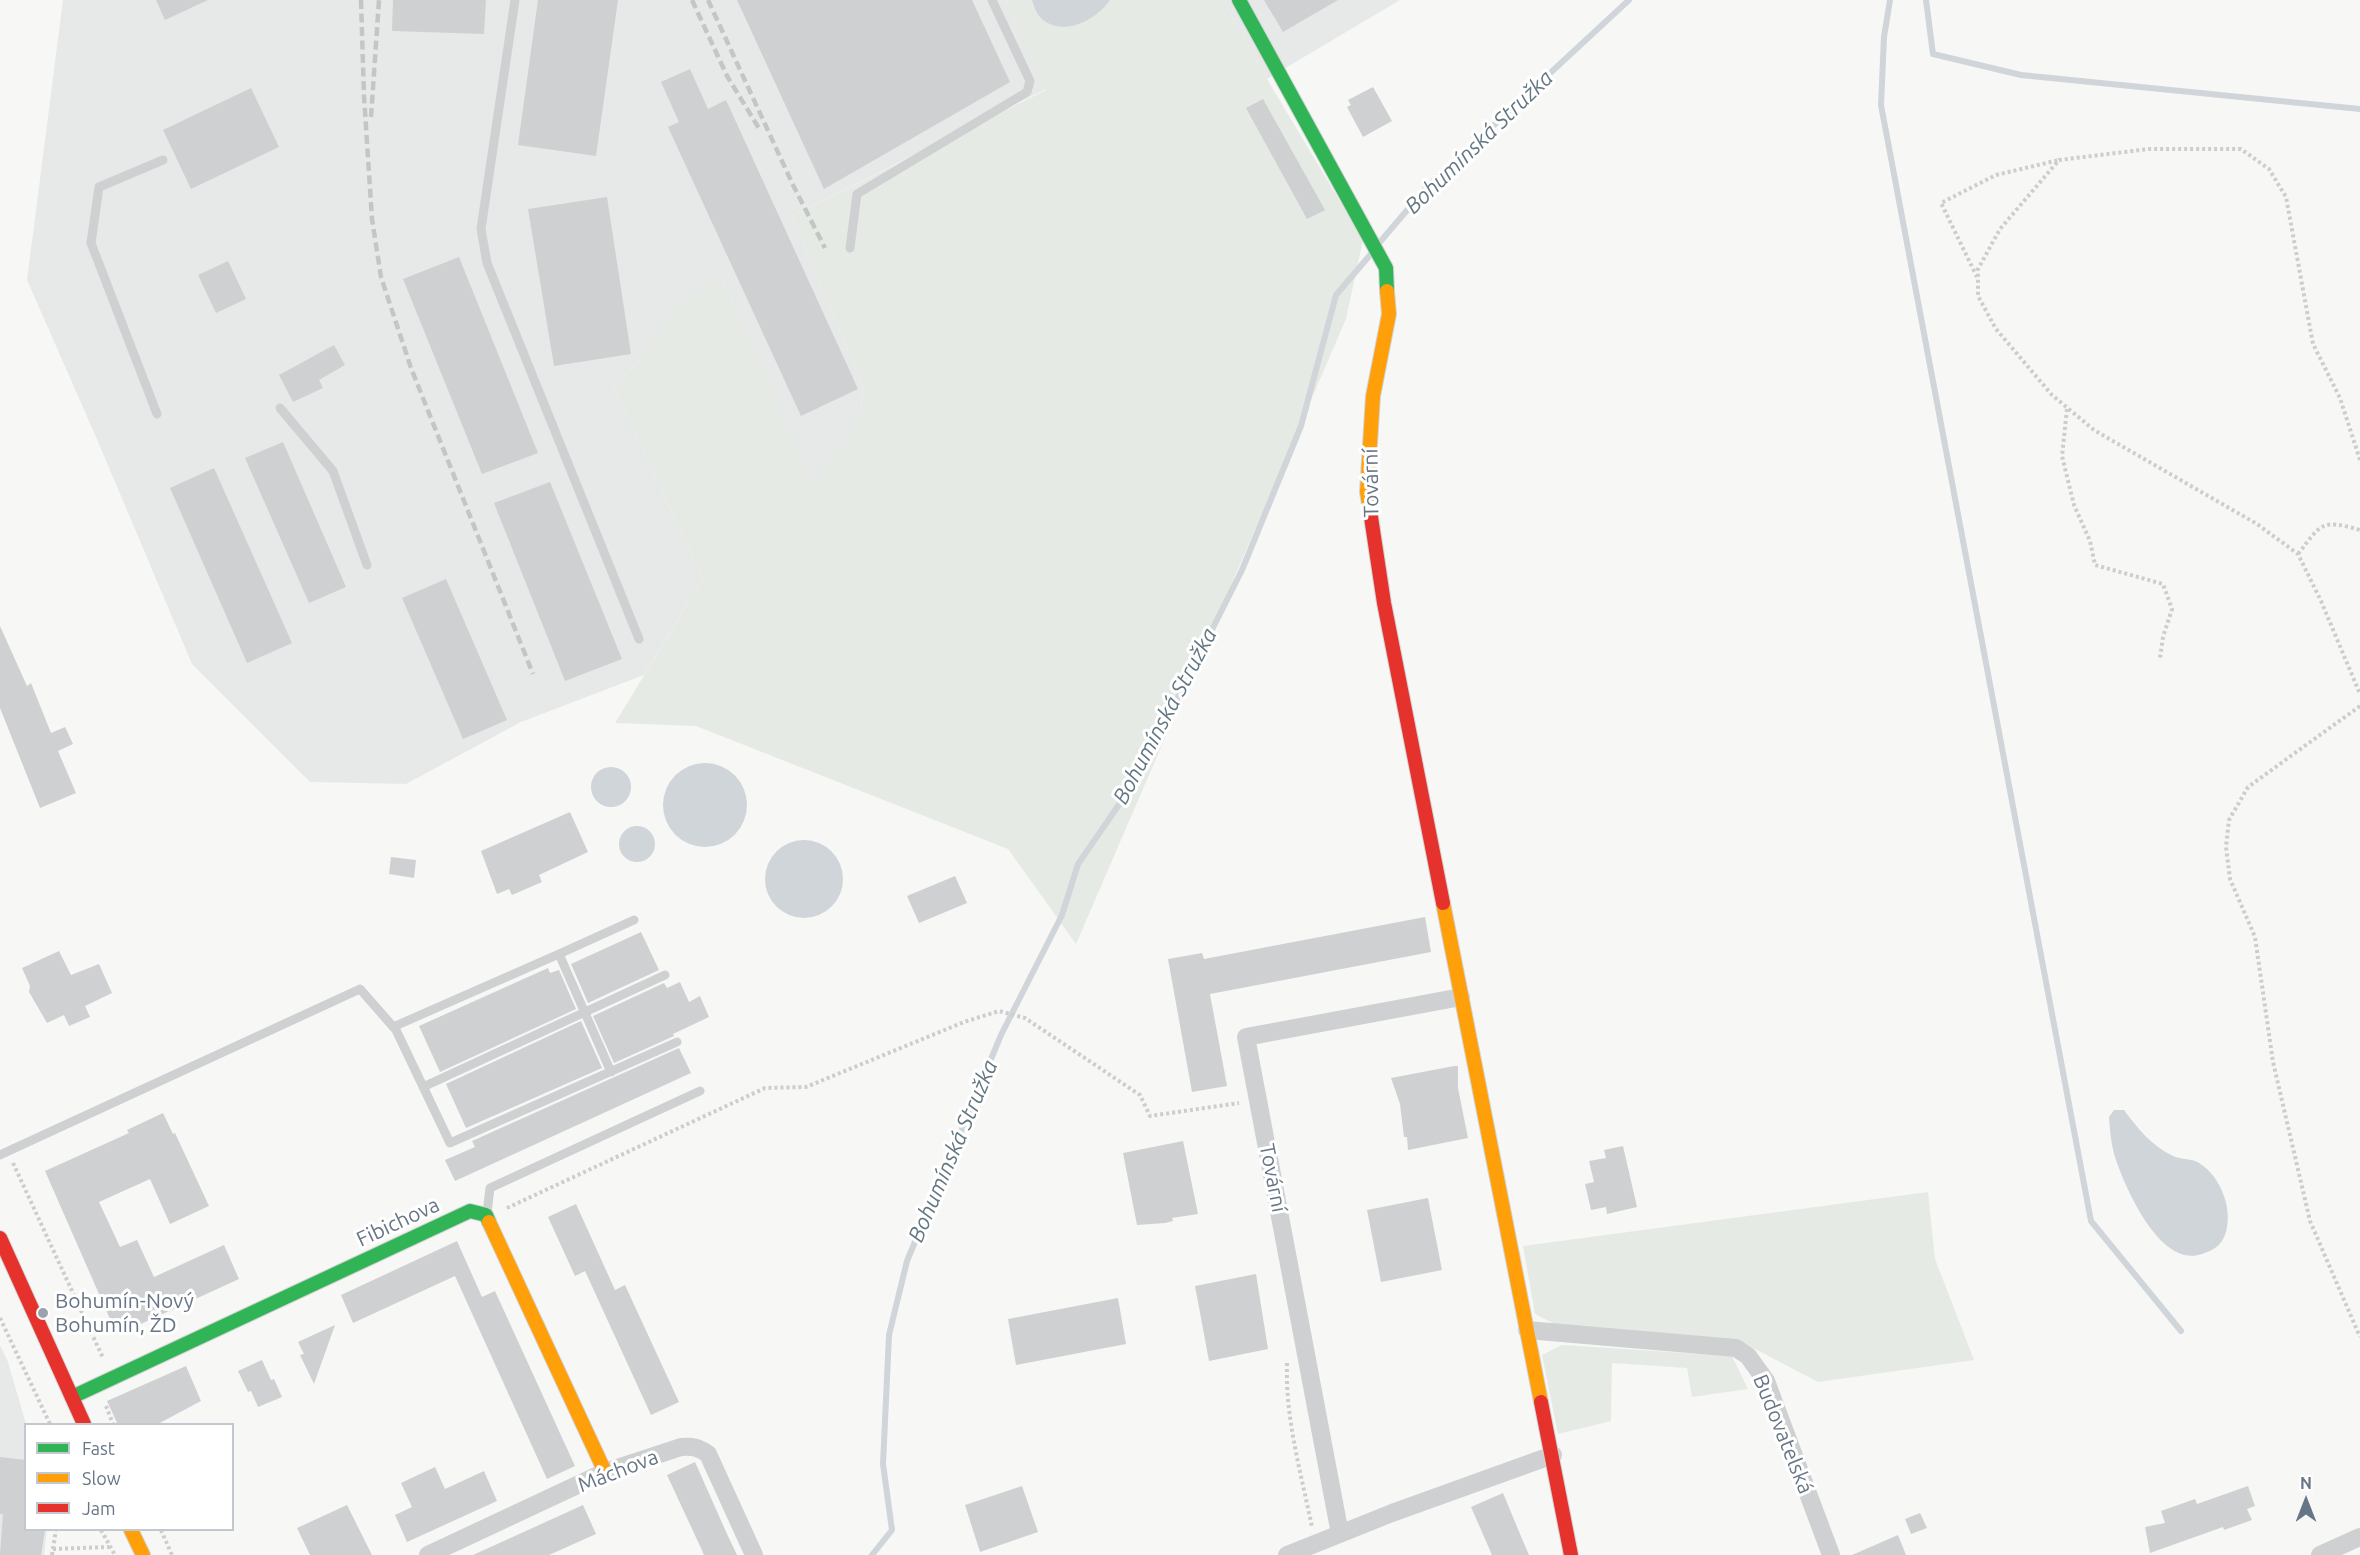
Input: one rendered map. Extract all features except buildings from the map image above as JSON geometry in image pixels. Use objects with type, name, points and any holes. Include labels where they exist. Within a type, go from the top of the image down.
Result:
[{"type":"street","name":"Tovární","points":[[1239,0],[1386,268],[1389,314],[1373,396],[1367,492],[1384,603],[1571,1555]]},
{"type":"street","name":"Tovární","points":[[1341,1534],[1245,1037],[1461,997]]},
{"type":"street","name":"Fibichova","points":[[72,1396],[470,1211],[486,1215]]},
{"type":"street","points":[[486,1215],[605,1472]]},
{"type":"street","points":[[0,1238],[83,1423]]},
{"type":"street","name":"Budovatelská","points":[[1527,1330],[1736,1348],[1748,1356],[1766,1381],[1831,1555]]},
{"type":"street","name":"Máchova","points":[[428,1555],[605,1472],[681,1447],[700,1448],[708,1454],[754,1555]]},
{"type":"street","points":[[1287,1555],[1553,1455]]},
{"type":"street","points":[[131,1531],[142,1555]]},
{"type":"street","points":[[2320,1555],[2360,1537]]},
{"type":"lane","points":[[514,0],[481,229],[488,263],[639,639]]},
{"type":"lane","points":[[850,248],[857,194],[1027,92],[1030,81],[993,0]]},
{"type":"lane","points":[[157,414],[92,243],[99,187],[162,160]]},
{"type":"lane","points":[[280,408],[333,471],[367,565]]},
{"type":"lane","points":[[393,1027],[634,920]]},
{"type":"lane","points":[[558,954],[611,1072]]},
{"type":"lane","points":[[423,1087],[665,975]]},
{"type":"lane","points":[[4,1153],[360,989],[393,1027],[450,1143],[677,1042]]},
{"type":"lane","points":[[486,1215],[489,1188],[700,1090]]},
{"type":"path","points":[[1978,280],[1941,203],[1996,175],[2059,160],[2149,149],[2241,149],[2269,169],[2286,197],[2313,344],[2340,398],[2360,460]]},
{"type":"path","points":[[2059,160],[2000,229],[1978,269],[1978,296],[1996,330],[2052,395],[2094,430],[2258,524],[2298,554],[2321,601],[2360,694]]},
{"type":"path","points":[[2068,408],[2062,456],[2074,505],[2090,541],[2095,565],[2163,584],[2172,609],[2163,636],[2160,658]]},
{"type":"path","points":[[2298,554],[2317,529],[2333,523],[2360,530]]},
{"type":"path","points":[[2360,706],[2248,787],[2229,820],[2226,847],[2230,879],[2255,937],[2273,1062],[2310,1221],[2360,1337]]},
{"type":"path","points":[[486,1215],[502,1210],[765,1088],[807,1087],[964,1022],[999,1011],[1025,1018],[1140,1095],[1150,1116],[1258,1101]]},
{"type":"path","points":[[4,1153],[118,1392],[108,1398],[106,1403],[112,1423]]},
{"type":"path","points":[[0,1318],[49,1423]]},
{"type":"path","points":[[52,1555],[56,1531]]},
{"type":"path","points":[[101,1531],[115,1555]]},
{"type":"path","points":[[161,1531],[172,1555]]},
{"type":"path","points":[[53,1549],[109,1547]]},
{"type":"shaded area","points":[[63,0],[1006,0],[1046,89],[792,216],[863,387],[861,415],[814,488],[721,276],[677,309],[638,363],[613,386],[703,579],[644,675],[521,722],[406,784],[310,782],[192,664],[27,280]]},
{"type":"shaded area","points":[[1006,0],[1223,0],[1363,240],[1346,319],[1076,944],[1008,849],[696,726],[615,723],[703,579],[613,386],[638,363],[677,309],[721,276],[814,487],[861,415],[863,387],[792,216],[1046,90]]},
{"type":"shaded area","points":[[1032,0],[1110,0],[1088,20],[1068,27],[1049,23],[1040,17]]},
{"type":"shaded area","points":[[1223,0],[1400,0],[1267,79]]},
{"type":"shaded area","points":[[705,763],[721,766],[735,775],[744,789],[747,805],[744,821],[735,835],[721,844],[705,847],[689,844],[675,835],[666,821],[663,805],[666,789],[675,775],[689,766]]},
{"type":"shaded area","points":[[611,767],[619,768],[625,773],[630,779],[630,795],[625,801],[619,806],[611,807],[603,806],[597,801],[592,795],[591,787],[592,779],[597,773],[603,768]]},
{"type":"shaded area","points":[[637,826],[650,831],[655,844],[650,857],[637,862],[624,857],[619,844],[624,831]]},
{"type":"shaded area","points":[[804,840],[819,843],[832,851],[840,864],[843,879],[840,894],[832,907],[819,915],[804,918],[789,915],[776,907],[768,894],[765,879],[768,864],[776,851],[789,843]]},
{"type":"shaded area","points":[[2114,1110],[2124,1110],[2146,1136],[2165,1152],[2196,1161],[2214,1176],[2224,1195],[2228,1215],[2225,1235],[2216,1248],[2202,1254],[2187,1255],[2172,1249],[2146,1222],[2127,1187],[2115,1157],[2109,1117]]},
{"type":"shaded area","points":[[1928,1192],[1935,1259],[1974,1360],[1818,1382],[1740,1341],[1560,1327],[1535,1314],[1523,1246]]},
{"type":"shaded area","points":[[0,1345],[8,1362],[26,1423],[24,1531],[47,1531],[44,1555],[0,1555]]},
{"type":"shaded area","points":[[1562,1345],[1732,1356],[1748,1389],[1692,1397],[1687,1368],[1612,1363],[1611,1421],[1558,1434],[1542,1355]]},
{"type":"waterway","name":"Bohumínská Stružka","points":[[1380,242],[1425,189],[1629,0]]},
{"type":"waterway","points":[[1890,0],[1884,37],[1881,105],[2091,1221],[2181,1331]]},
{"type":"waterway","points":[[1926,0],[1933,54],[2021,75],[2360,109]]},
{"type":"waterway","name":"Bohumínská Stružka","points":[[872,1555],[892,1530],[883,1464],[889,1335],[907,1261],[1001,1035],[1062,915],[1078,864],[1138,777],[1242,570],[1301,426],[1336,295],[1370,255]]},
{"type":"railway","points":[[361,0],[364,96],[372,219],[381,277],[411,368],[533,674]]},
{"type":"railway","points":[[371,117],[379,0]]},
{"type":"railway","points":[[692,0],[727,76],[760,130]]},
{"type":"railway","points":[[708,0],[793,185],[825,248]]},
{"type":"traffic: fast","points":[[1239,0],[1386,268],[1387,291]]},
{"type":"traffic: fast","points":[[72,1397],[470,1211],[486,1215],[489,1222]]},
{"type":"traffic: slow","points":[[1371,517],[1367,492],[1373,396],[1389,314],[1387,291]]},
{"type":"traffic: slow","points":[[1443,903],[1541,1402]]},
{"type":"traffic: slow","points":[[489,1222],[605,1472]]},
{"type":"traffic: slow","points":[[131,1531],[143,1555]]},
{"type":"traffic: jam","points":[[1371,517],[1384,603],[1443,903]]},
{"type":"traffic: jam","points":[[0,1238],[84,1423]]},
{"type":"traffic: jam","points":[[1541,1402],[1571,1555]]},
{"type":"place","name":"Bohumín-Nový Bohumín, ŽD","points":[[43,1313]]}]
